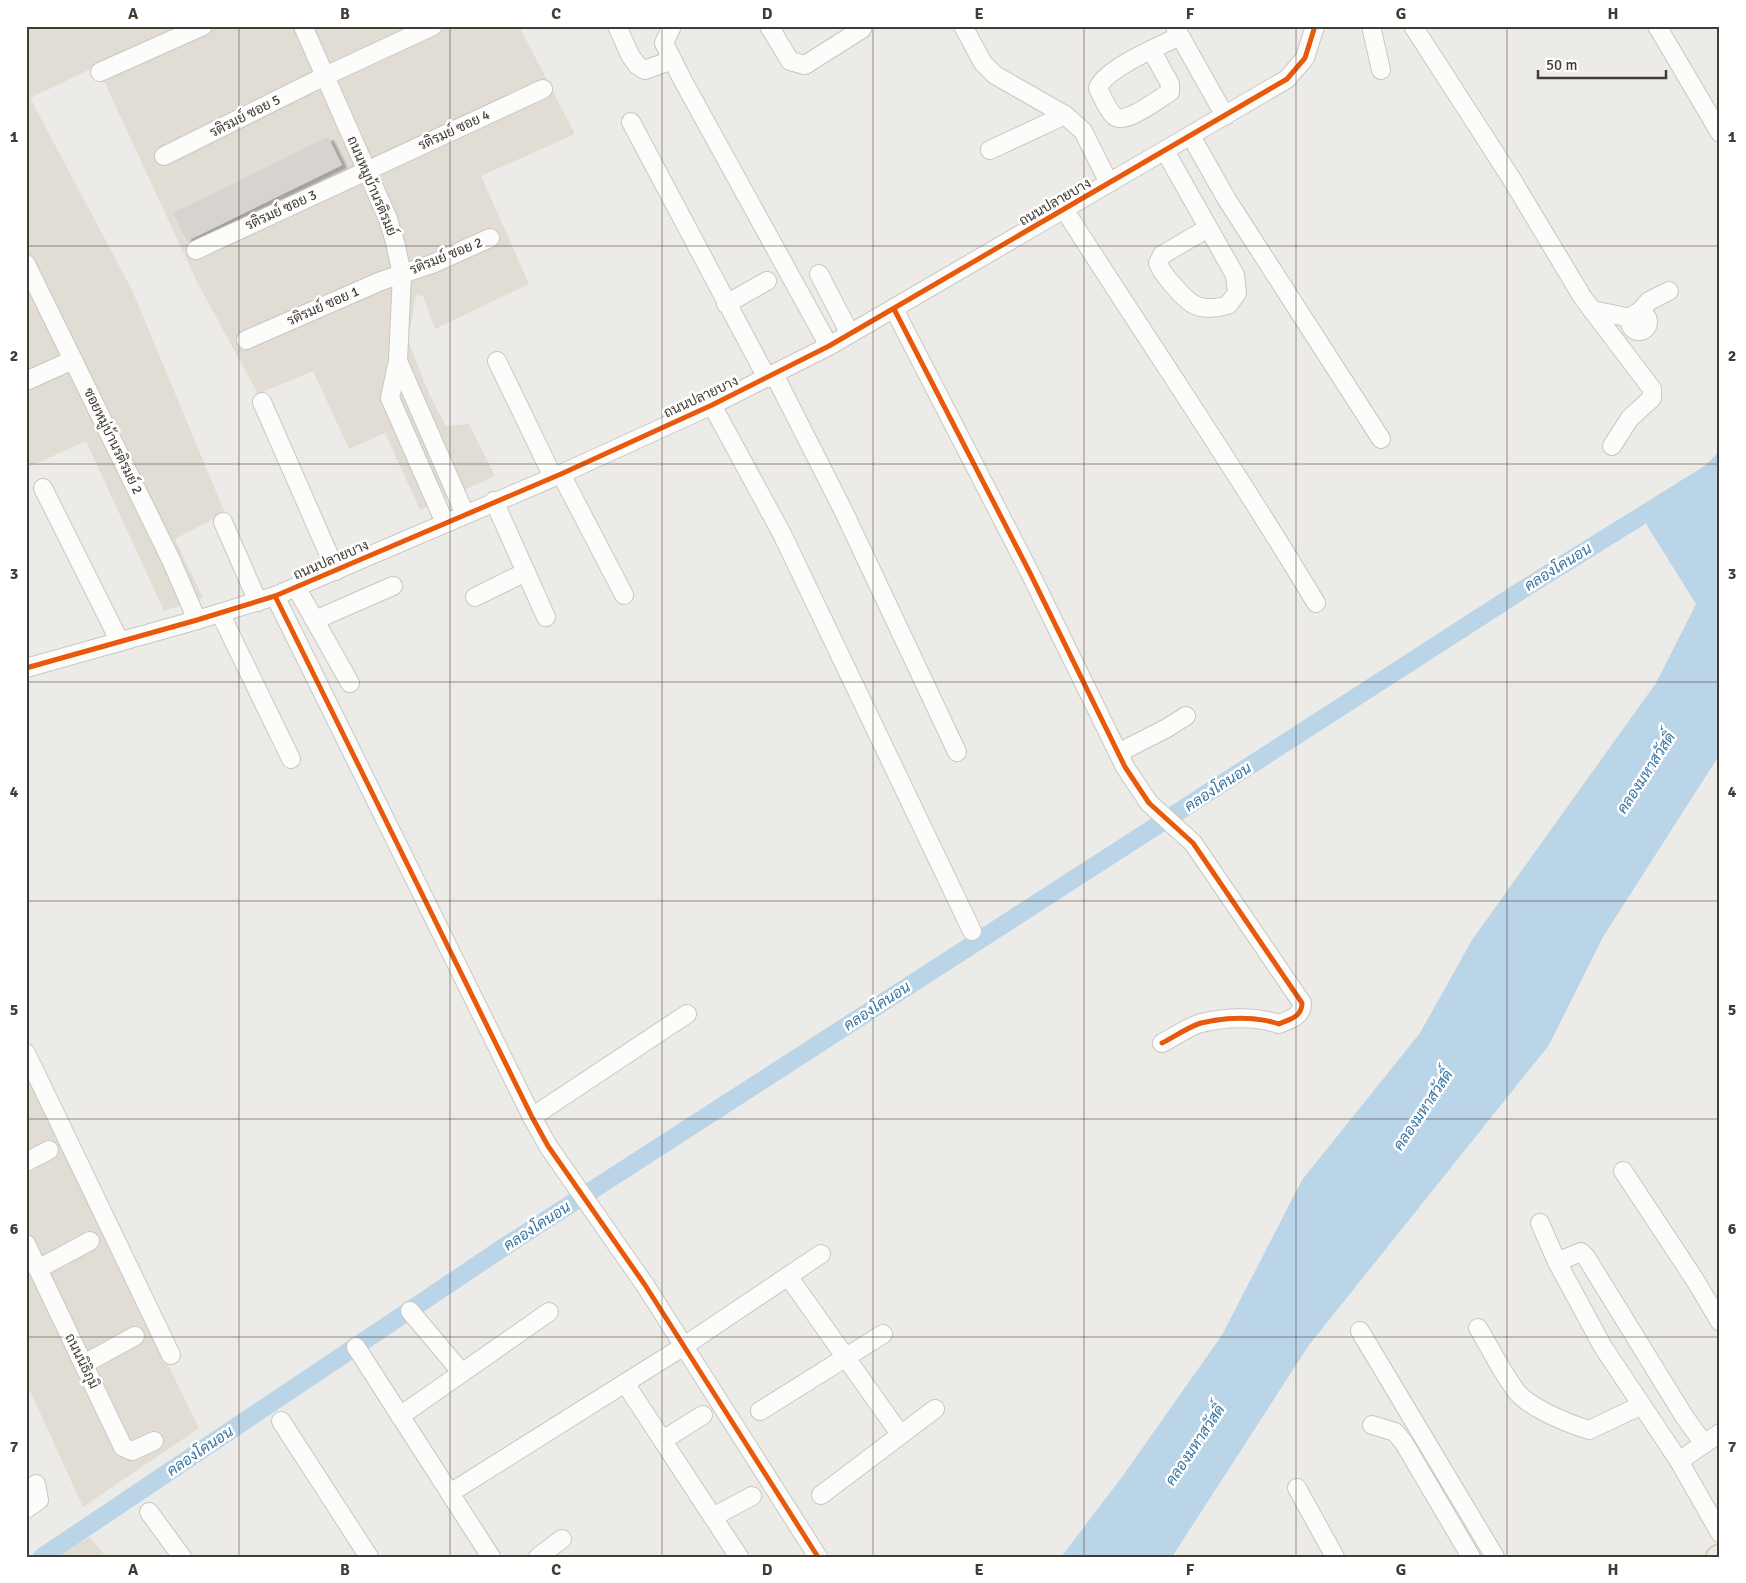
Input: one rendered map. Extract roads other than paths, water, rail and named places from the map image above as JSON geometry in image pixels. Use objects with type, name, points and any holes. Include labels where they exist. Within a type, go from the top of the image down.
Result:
[{"type":"street","points":[[100,72],[203,26]]},
{"type":"street","name":"ถนนหมูบ้านรติรมย์","points":[[302,26],[388,219],[396,242],[402,274],[398,361],[390,398],[445,523]]},
{"type":"street","name":"รติรมย์ ซอย 5","points":[[164,156],[325,76],[434,26]]},
{"type":"street","points":[[617,26],[637,65],[645,70],[672,60]]},
{"type":"street","points":[[672,26],[664,43],[672,60],[830,346]]},
{"type":"street","points":[[769,26],[790,61],[805,65],[862,29]]},
{"type":"street","points":[[964,26],[983,64],[996,75],[1064,115],[1083,131],[1109,183]]},
{"type":"street","name":"ถนนปลายบาง","points":[[26,668],[198,620],[275,596],[557,475],[712,405],[830,346],[1288,80],[1305,58],[1315,26]]},
{"type":"street","points":[[1371,26],[1381,70]]},
{"type":"street","points":[[1413,26],[1511,178],[1592,310],[1652,389],[1652,398],[1630,418],[1612,446]]},
{"type":"street","points":[[1657,26],[1720,133]]},
{"type":"street","points":[[1152,51],[1177,31],[1225,116]]},
{"type":"street","name":"รติรมย์ ซอย 4","points":[[366,170],[543,89]]},
{"type":"street","points":[[990,150],[1064,115]]},
{"type":"street","points":[[630,122],[726,304],[770,376],[842,508],[957,752]]},
{"type":"street","points":[[1191,136],[1226,198],[1381,439]]},
{"type":"street","points":[[1165,151],[1235,275],[1237,293],[1228,306],[1216,308],[1194,304],[1160,270],[1158,262],[1162,255],[1208,228]]},
{"type":"street","name":"รติรมย์ ซอย 3","points":[[196,250],[366,170]]},
{"type":"street","points":[[1064,209],[1159,358],[1257,503],[1316,603]]},
{"type":"street","name":"รติรมย์ ซอย 2","points":[[402,274],[432,264],[490,238]]},
{"type":"street","name":"ซอยหมู่บ้านรติรมย์ 2","points":[[26,264],[171,560],[198,620]]},
{"type":"street","name":"รติรมย์ ซอย 1","points":[[246,340],[381,281],[402,274]]},
{"type":"street","points":[[819,274],[850,334]]},
{"type":"street","points":[[726,304],[767,281]]},
{"type":"street","points":[[1592,310],[1634,315],[1649,301],[1669,291]]},
{"type":"street","points":[[894,309],[1030,573],[1118,754],[1135,784],[1159,814],[1193,843],[1229,893],[1302,1003],[1302,1010],[1298,1015],[1279,1024],[1262,1018],[1200,1023],[1162,1043]]},
{"type":"street","points":[[26,381],[73,360]]},
{"type":"street","points":[[398,361],[465,514]]},
{"type":"street","points":[[497,361],[557,475],[624,595]]},
{"type":"street","points":[[262,402],[336,571]]},
{"type":"street","points":[[712,405],[782,534],[972,931]]},
{"type":"street","points":[[43,488],[120,642]]},
{"type":"street","points":[[494,501],[546,618]]},
{"type":"street","points":[[223,522],[258,602]]},
{"type":"street","points":[[475,597],[526,572]]},
{"type":"street","points":[[315,620],[393,586]]},
{"type":"street","points":[[296,587],[350,683]]},
{"type":"street","points":[[275,596],[532,1117],[590,1207],[645,1285],[818,1557]]},
{"type":"street","points":[[220,613],[291,759]]},
{"type":"street","points":[[1118,754],[1168,728],[1186,716]]},
{"type":"street","points":[[532,1117],[686,1014]]},
{"type":"street","points":[[26,1053],[171,1355]]},
{"type":"street","points":[[26,1162],[49,1150]]},
{"type":"street","points":[[1623,1171],[1695,1280],[1720,1322]]},
{"type":"street","points":[[1540,1223],[1557,1262],[1603,1347],[1679,1461],[1720,1533]]},
{"type":"street","points":[[38,1269],[90,1241]]},
{"type":"street","name":"ถนนนิธิภุมิ","points":[[26,1244],[123,1447],[132,1451],[154,1441]]},
{"type":"street","points":[[1557,1262],[1581,1252],[1586,1257],[1684,1416],[1704,1444]]},
{"type":"street","points":[[450,1493],[684,1346],[821,1254]]},
{"type":"street","points":[[788,1276],[900,1434]]},
{"type":"street","points":[[410,1311],[462,1373]]},
{"type":"street","points":[[400,1416],[549,1312]]},
{"type":"street","points":[[1478,1328],[1518,1393],[1531,1404],[1574,1426],[1589,1430],[1642,1405]]},
{"type":"street","points":[[1360,1331],[1495,1557]]},
{"type":"street","points":[[760,1411],[845,1356],[883,1334]]},
{"type":"street","points":[[84,1364],[136,1336]]},
{"type":"street","points":[[356,1347],[491,1557]]},
{"type":"street","points":[[625,1383],[739,1557]]},
{"type":"street","points":[[821,1495],[935,1409]]},
{"type":"street","points":[[662,1440],[703,1416]]},
{"type":"street","points":[[281,1421],[369,1557]]},
{"type":"street","points":[[1372,1425],[1394,1432],[1404,1443],[1472,1557]]},
{"type":"street","points":[[1679,1461],[1720,1433]]},
{"type":"street","points":[[26,1509],[39,1500],[36,1484]]},
{"type":"street","points":[[1297,1488],[1335,1557]]},
{"type":"street","points":[[713,1517],[752,1496]]},
{"type":"street","points":[[149,1512],[180,1556]]},
{"type":"street","points":[[538,1557],[562,1540]]},
{"type":"water","name":"คลองมหาสวัสดิ์","points":[[1720,451],[1720,754],[1603,937],[1549,1045],[1309,1345],[1172,1557],[1061,1557],[1122,1477],[1222,1335],[1302,1180],[1420,1033],[1472,940],[1656,683],[1696,604],[1646,524]]},
{"type":"waterway","name":"คลองโคนอน","points":[[42,1557],[504,1247],[1522,590],[1720,467]]}]
